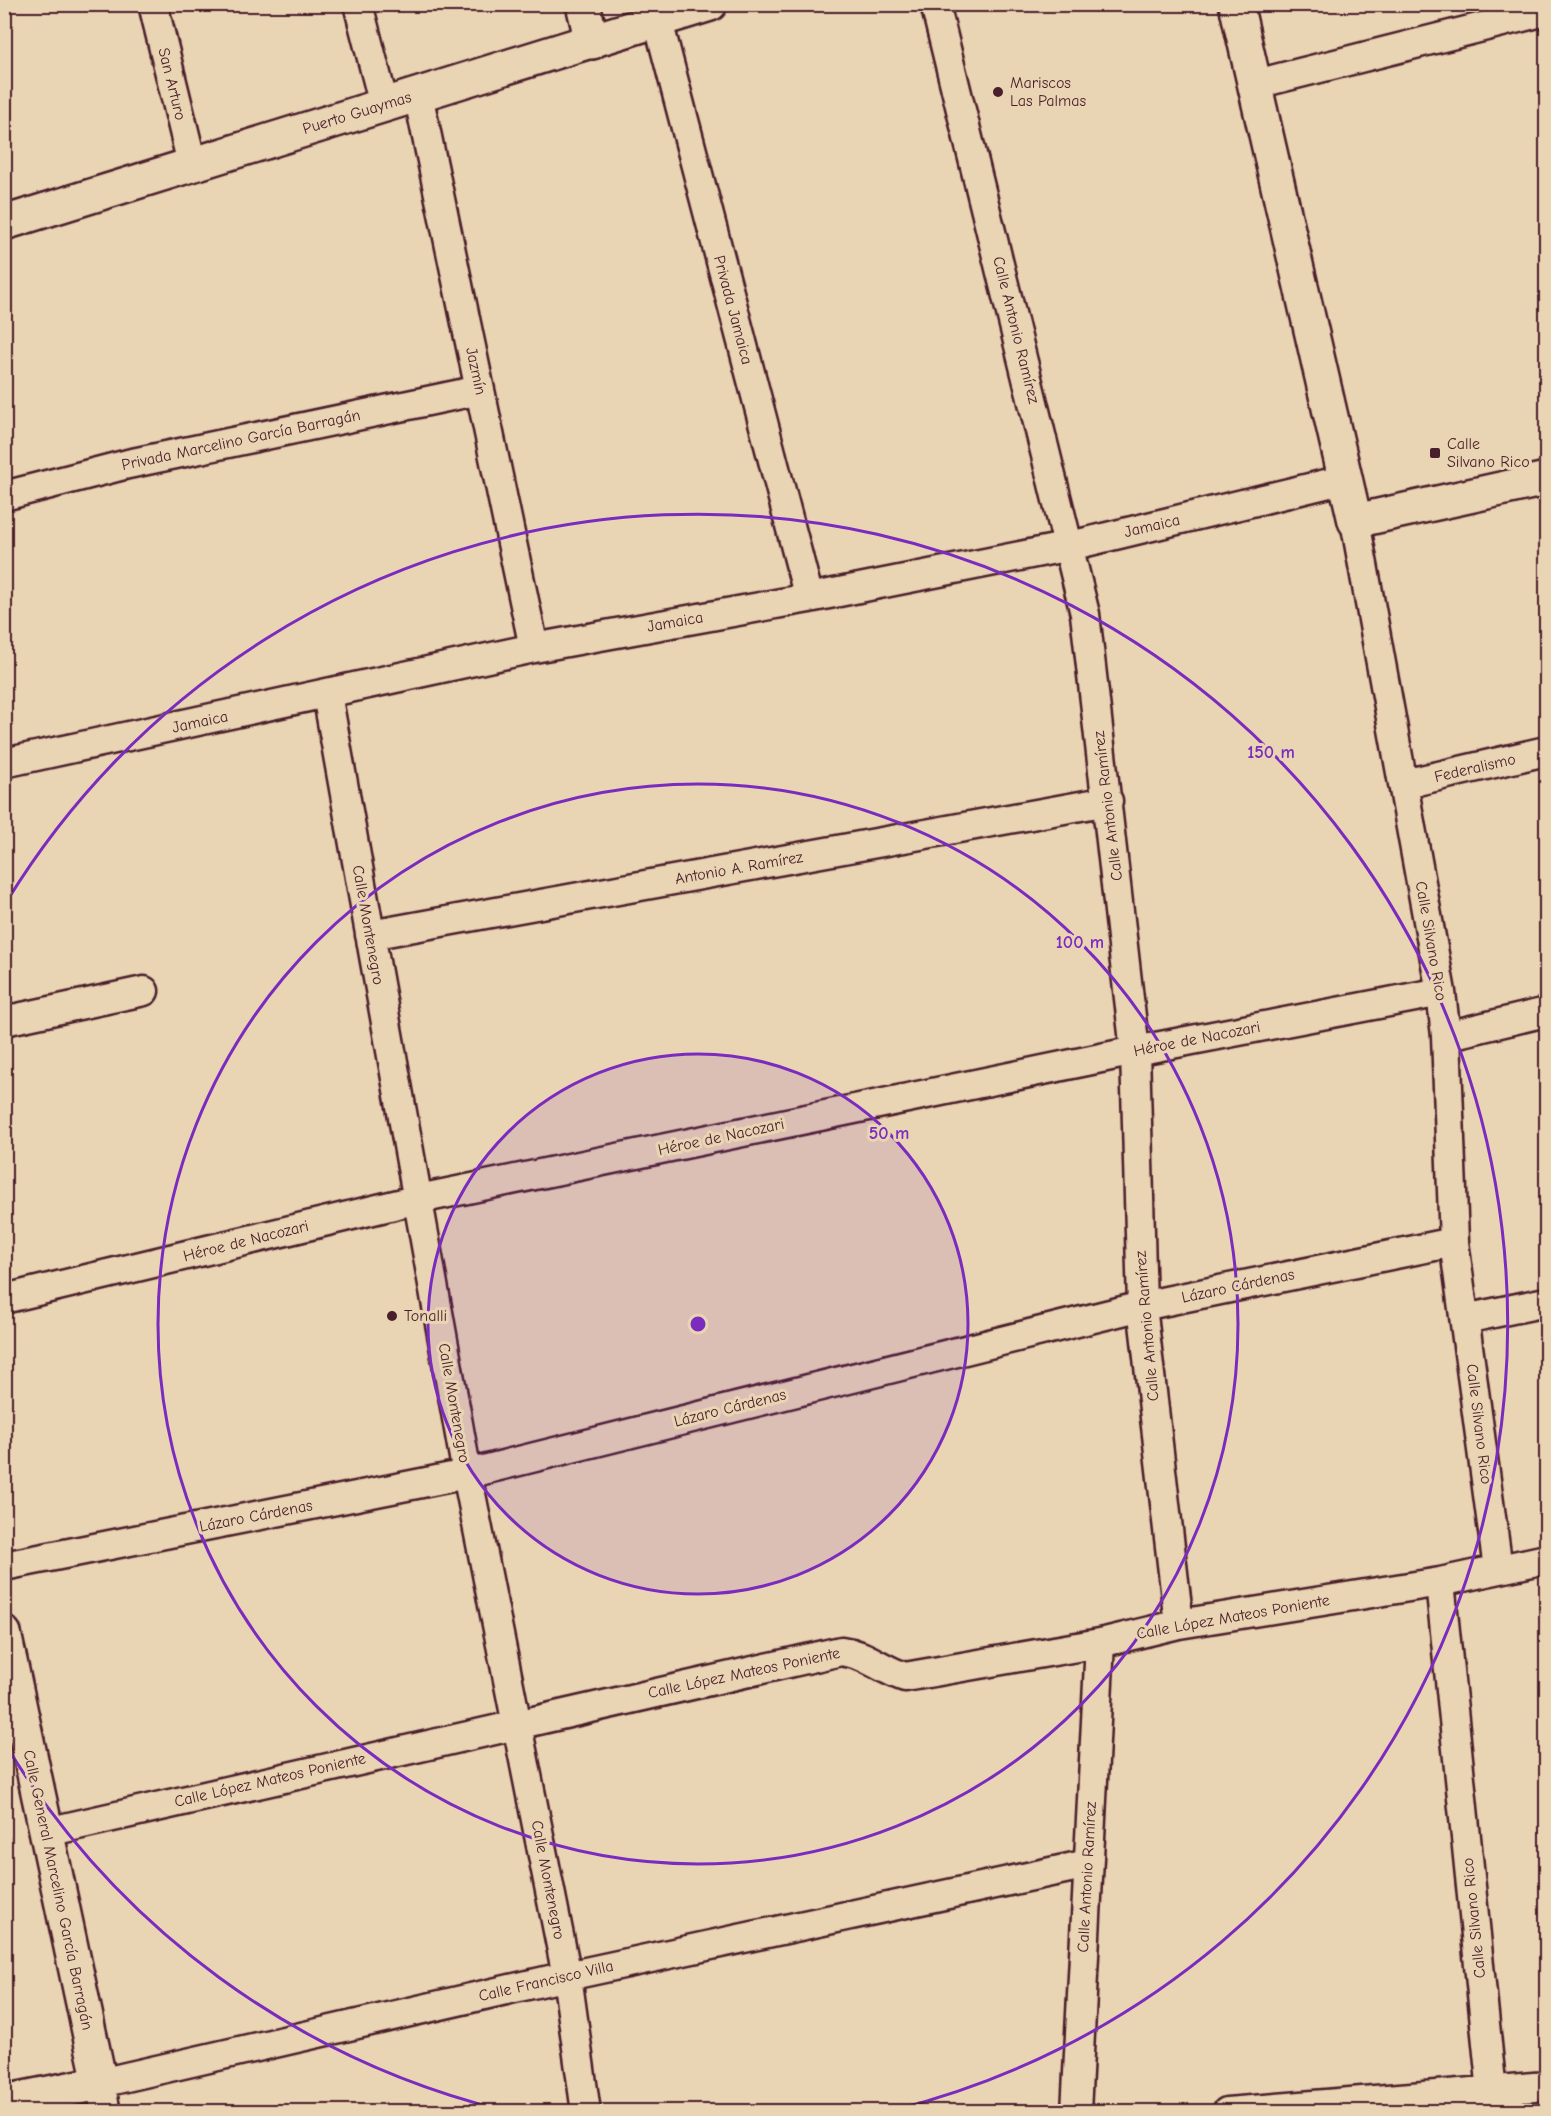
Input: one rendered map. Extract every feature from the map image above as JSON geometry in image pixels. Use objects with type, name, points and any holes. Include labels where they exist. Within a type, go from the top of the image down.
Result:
[{"type":"street","name":"San Arturo","points":[[153,4],[192,164]]},
{"type":"street","points":[[358,4],[384,105]]},
{"type":"street","points":[[583,4],[592,42]]},
{"type":"street","name":"Puerto Guaymas","points":[[6,218],[192,164],[710,4]]},
{"type":"street","name":"Calle Antonio Ramírez","points":[[935,4],[1085,614],[1135,1051],[1142,1306],[1179,1624]]},
{"type":"street","name":"Calle Silvano Rico","points":[[1236,4],[1355,520],[1441,992],[1446,1036],[1454,1242],[1498,1569]]},
{"type":"street","points":[[1256,84],[1546,11]]},
{"type":"street","name":"Privada Jamaica","points":[[658,21],[809,598]]},
{"type":"street","name":"Jazmín","points":[[418,94],[534,648]]},
{"type":"street","name":"Privada Marcelino García Barragán","points":[[4,496],[128,464],[480,390]]},
{"type":"street","name":"Jamaica","points":[[4,764],[534,648],[809,598],[1070,546],[1346,479]]},
{"type":"street","points":[[1355,520],[1546,479]]},
{"type":"street","name":"Calle Montenegro","points":[[327,694],[467,1474],[567,1976],[586,2112]]},
{"type":"street","name":"Federalismo","points":[[1404,784],[1546,751]]},
{"type":"street","name":"Antonio A. Ramírez","points":[[370,936],[1108,801]]},
{"type":"street","points":[[4,1021],[144,991]]},
{"type":"street","name":"Héroe de Nacozari","points":[[4,1299],[419,1199],[1135,1051],[1441,992]]},
{"type":"street","points":[[1446,1036],[1546,1012]]},
{"type":"street","name":"Lázaro Cárdenas","points":[[4,1566],[467,1474],[1142,1306],[1454,1242]]},
{"type":"street","points":[[1465,1319],[1546,1302]]},
{"type":"street","name":"Calle López Mateos Poniente","points":[[47,1832],[517,1722],[841,1651],[860,1653],[885,1670],[905,1677],[1100,1643],[1179,1624],[1440,1582],[1546,1559]]},
{"type":"street","name":"Calle Silvano Rico","points":[[1440,1582],[1493,2101]]},
{"type":"street","name":"Calle General Marcelino García Barragán","points":[[4,1633],[103,2097]]},
{"type":"street","name":"Calle Antonio Ramírez","points":[[1076,2112],[1100,1643]]},
{"type":"street","name":"Calle Francisco Villa","points":[[4,2102],[103,2097],[567,1976],[1088,1864]]},
{"type":"street","points":[[1227,2112],[1493,2101],[1546,2086]]},
{"type":"place","name":"Mariscos Las Palmas","points":[[998,92]]},
{"type":"place","name":"Calle Silvano Rico","points":[[1435,453]]},
{"type":"place","name":"Tonalli","points":[[392,1316]]}]
